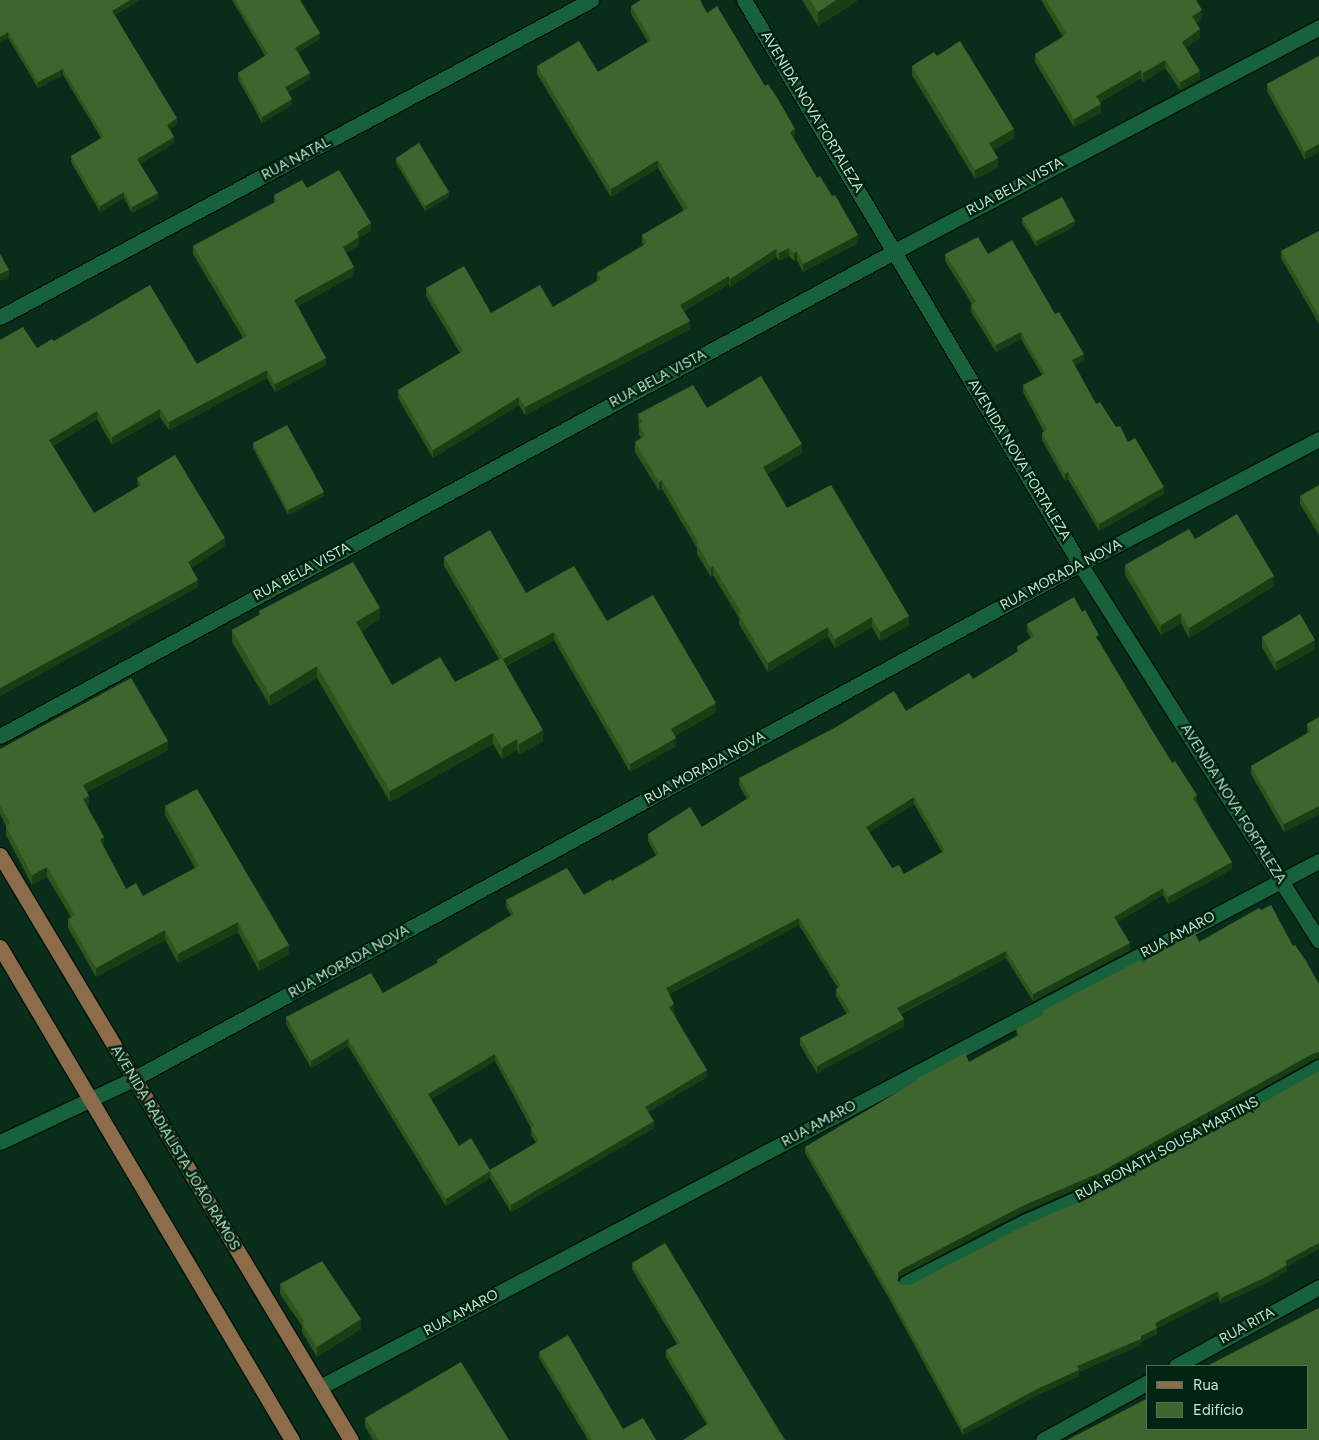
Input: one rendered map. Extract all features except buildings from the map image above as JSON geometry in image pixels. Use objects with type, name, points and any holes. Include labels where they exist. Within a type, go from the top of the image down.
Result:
[{"type":"main road","name":"AVENIDA RADIALISTA JOÃO RAMOS","points":[[0,854],[133,1079],[351,1440]]},
{"type":"main road","points":[[0,947],[92,1099],[292,1440]]},
{"type":"street","name":"RUA NATAL","points":[[0,317],[591,0]]},
{"type":"street","name":"AVENIDA NOVA FORTALEZA","points":[[744,0],[1080,564],[1319,940]]},
{"type":"street","name":"RUA BELA VISTA","points":[[0,736],[894,251],[1319,26]]},
{"type":"street","name":"RUA MORADA NOVA","points":[[0,1142],[133,1079],[1080,564],[1319,439]]},
{"type":"street","name":"RUA AMARO","points":[[320,1387],[1319,861]]},
{"type":"street","name":"RUA RONATH SOUSA MARTINS","points":[[906,1283],[1024,1222],[1103,1187],[1319,1067]]},
{"type":"street","name":"RUA RITA","points":[[1178,1365],[1319,1287]]},
{"type":"street","points":[[1043,1440],[1146,1383]]}]
